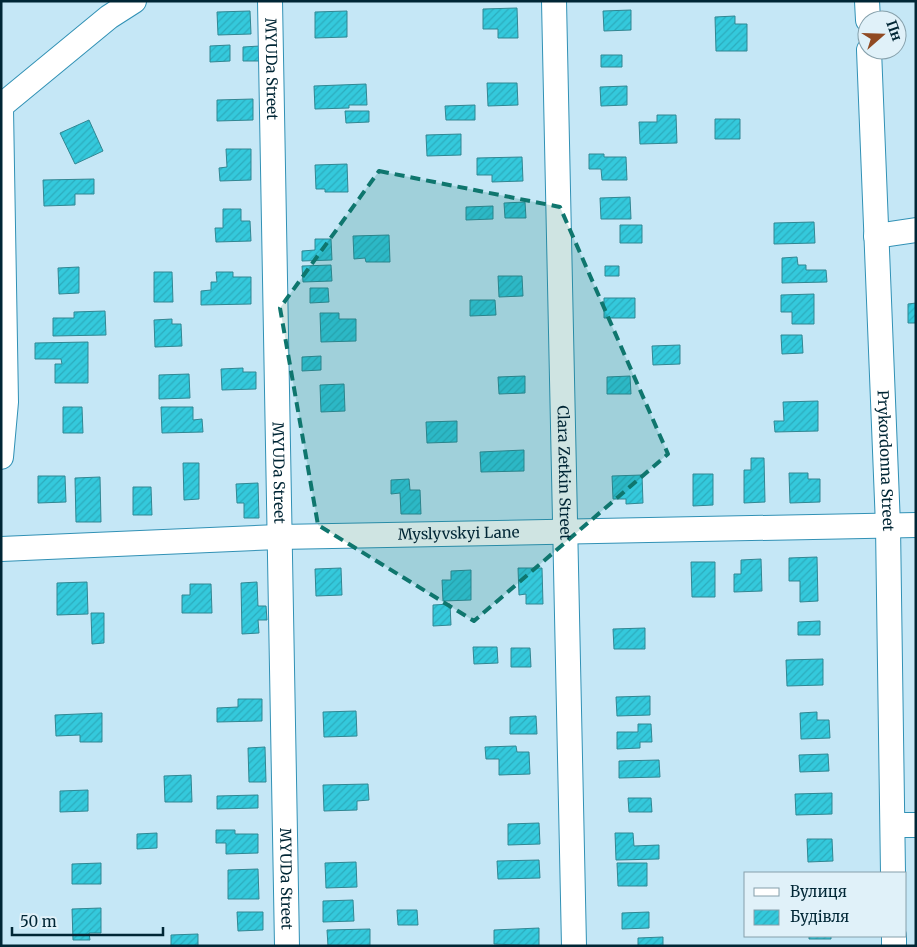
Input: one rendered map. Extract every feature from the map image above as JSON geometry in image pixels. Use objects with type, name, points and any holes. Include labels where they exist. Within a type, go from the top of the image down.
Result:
[{"type":"street","points":[[1,457],[6,402],[1,108],[109,17],[134,1]]},
{"type":"street","name":"MYUDa Street","points":[[270,1],[278,537],[287,946]]},
{"type":"street","name":"Clara Zetkin Street","points":[[554,1],[574,946]]},
{"type":"street","name":"Prykordonna Street","points":[[869,60],[888,526],[893,872]]},
{"type":"street","points":[[876,236],[916,230]]},
{"type":"street","name":"Myslyvskyi Lane","points":[[1,549],[278,537],[916,525]]},
{"type":"street","points":[[892,825],[916,825]]},
{"type":"highlighted area","points":[[379,171],[560,207],[668,454],[474,621],[318,525],[280,308]]},
{"type":"building","points":[[517,8],[518,38],[498,38],[498,29],[483,29],[483,9]]},
{"type":"building","points":[[631,10],[631,30],[604,31],[603,11]]},
{"type":"building","points":[[250,11],[251,34],[218,35],[217,12]]},
{"type":"building","points":[[347,11],[347,37],[315,38],[315,12]]},
{"type":"building","points":[[735,16],[735,24],[747,24],[747,51],[716,51],[715,17]]},
{"type":"building","points":[[230,45],[230,61],[210,62],[210,46]]},
{"type":"building","points":[[260,46],[261,61],[243,61],[243,47]]},
{"type":"building","points":[[601,55],[622,55],[622,67],[601,67]]},
{"type":"building","points":[[487,83],[517,83],[518,105],[488,106]]},
{"type":"building","points":[[366,84],[367,105],[349,105],[349,108],[315,109],[314,86]]},
{"type":"building","points":[[627,86],[627,105],[601,106],[600,87]]},
{"type":"building","points":[[253,99],[253,120],[217,121],[217,100]]},
{"type":"building","points":[[475,105],[475,120],[446,120],[445,106]]},
{"type":"building","points":[[345,111],[369,111],[369,122],[346,123]]},
{"type":"building","points":[[657,115],[676,115],[677,143],[640,144],[639,122],[657,122]]},
{"type":"building","points":[[715,119],[740,119],[740,139],[715,139]]},
{"type":"building","points":[[89,120],[103,151],[75,164],[60,133]]},
{"type":"building","points":[[461,134],[461,155],[427,156],[426,135]]},
{"type":"building","points":[[226,149],[251,149],[251,180],[220,181],[219,168],[227,167]]},
{"type":"building","points":[[589,154],[604,154],[604,157],[626,157],[627,180],[602,180],[601,169],[589,169]]},
{"type":"building","points":[[522,157],[523,181],[492,182],[492,175],[477,175],[477,158]]},
{"type":"building","points":[[347,164],[348,192],[325,192],[325,189],[316,189],[315,165]]},
{"type":"building","points":[[94,179],[94,194],[75,194],[75,205],[44,206],[43,180]]},
{"type":"building","points":[[630,197],[631,219],[601,219],[600,198]]},
{"type":"building","points":[[525,202],[526,218],[505,218],[504,203]]},
{"type":"building","points":[[493,206],[493,219],[466,220],[466,207]]},
{"type":"building","points":[[223,209],[241,209],[241,221],[250,221],[251,241],[216,242],[215,228],[223,228]]},
{"type":"building","points":[[814,222],[815,243],[774,244],[774,223]]},
{"type":"building","points":[[620,225],[642,225],[642,243],[620,243]]},
{"type":"building","points":[[389,235],[390,262],[366,262],[365,258],[354,259],[353,236]]},
{"type":"building","points":[[315,239],[331,239],[332,260],[302,261],[302,251],[315,250]]},
{"type":"building","points":[[797,257],[798,265],[806,265],[806,270],[826,270],[827,282],[782,283],[782,258]]},
{"type":"building","points":[[331,265],[332,281],[303,282],[302,266]]},
{"type":"building","points":[[605,266],[619,266],[619,276],[605,276]]},
{"type":"building","points":[[79,267],[79,293],[59,294],[58,268]]},
{"type":"building","points":[[154,272],[172,272],[173,302],[154,302]]},
{"type":"building","points":[[216,272],[233,272],[233,277],[251,277],[251,304],[201,305],[201,291],[211,290],[211,282],[217,282]]},
{"type":"building","points":[[498,276],[522,276],[523,296],[499,297]]},
{"type":"building","points":[[310,288],[328,288],[329,302],[310,303]]},
{"type":"building","points":[[814,294],[814,324],[792,324],[792,312],[781,312],[781,295]]},
{"type":"building","points":[[604,298],[635,298],[635,318],[604,318]]},
{"type":"building","points":[[470,300],[495,300],[496,315],[470,316]]},
{"type":"building","points":[[916,303],[916,323],[908,323],[908,304]]},
{"type":"building","points":[[105,311],[106,335],[53,336],[53,318],[74,318],[74,312]]},
{"type":"building","points":[[320,313],[339,313],[339,319],[356,319],[356,341],[321,342]]},
{"type":"building","points":[[172,319],[172,324],[181,324],[182,346],[155,347],[154,320]]},
{"type":"building","points":[[781,335],[802,335],[803,353],[782,354]]},
{"type":"building","points":[[88,342],[88,383],[55,383],[55,364],[62,364],[61,359],[35,359],[35,343]]},
{"type":"building","points":[[680,345],[680,364],[653,365],[652,346]]},
{"type":"building","points":[[321,356],[321,370],[302,371],[302,357]]},
{"type":"building","points":[[243,368],[243,372],[256,372],[256,389],[222,390],[221,369]]},
{"type":"building","points":[[189,374],[190,398],[159,399],[159,375]]},
{"type":"building","points":[[525,376],[525,393],[499,394],[498,377]]},
{"type":"building","points":[[630,376],[631,394],[607,394],[607,377]]},
{"type":"building","points":[[344,384],[345,411],[321,412],[320,385]]},
{"type":"building","points":[[818,401],[818,431],[775,432],[774,421],[784,421],[783,402]]},
{"type":"building","points":[[63,407],[82,407],[83,433],[63,433]]},
{"type":"building","points":[[161,407],[193,407],[193,420],[202,419],[203,432],[162,433]]},
{"type":"building","points":[[457,421],[457,442],[427,443],[426,422]]},
{"type":"building","points":[[524,450],[524,471],[481,472],[480,452]]},
{"type":"building","points":[[751,458],[764,458],[765,502],[744,503],[744,470],[751,470]]},
{"type":"building","points":[[183,463],[199,463],[199,499],[184,500]]},
{"type":"building","points":[[789,473],[808,473],[808,479],[820,479],[820,502],[790,503]]},
{"type":"building","points":[[693,474],[713,474],[713,505],[693,506]]},
{"type":"building","points":[[642,475],[643,503],[626,504],[626,499],[613,499],[612,476]]},
{"type":"building","points":[[38,476],[65,476],[66,502],[38,503]]},
{"type":"building","points":[[100,477],[101,522],[76,522],[75,478]]},
{"type":"building","points":[[409,479],[410,490],[420,490],[421,514],[401,514],[400,493],[391,494],[391,480]]},
{"type":"building","points":[[258,483],[259,518],[244,518],[244,503],[237,503],[236,484]]},
{"type":"building","points":[[133,487],[151,487],[152,515],[133,515]]},
{"type":"building","points":[[817,557],[818,601],[800,602],[800,581],[789,581],[789,558]]},
{"type":"building","points":[[761,559],[762,591],[734,592],[734,574],[741,574],[741,560]]},
{"type":"building","points":[[691,562],[715,562],[715,597],[692,597]]},
{"type":"building","points":[[341,568],[342,595],[316,596],[315,569]]},
{"type":"building","points":[[518,568],[542,568],[543,604],[526,604],[526,594],[519,595]]},
{"type":"building","points":[[471,570],[471,600],[443,601],[442,580],[451,580],[451,571]]},
{"type":"building","points":[[87,582],[88,614],[57,615],[57,583]]},
{"type":"building","points":[[257,582],[258,606],[266,606],[267,620],[258,620],[259,633],[242,634],[241,583]]},
{"type":"building","points":[[190,584],[211,584],[212,613],[182,613],[182,595],[190,595]]},
{"type":"building","points":[[450,604],[451,625],[433,626],[433,605]]},
{"type":"building","points":[[91,613],[104,613],[104,643],[92,644]]},
{"type":"building","points":[[820,621],[820,635],[798,635],[798,622]]},
{"type":"building","points":[[645,628],[645,649],[614,649],[613,629]]},
{"type":"building","points":[[473,647],[497,647],[498,663],[474,664]]},
{"type":"building","points":[[511,648],[530,648],[531,667],[511,667]]},
{"type":"building","points":[[823,659],[823,685],[787,686],[786,660]]},
{"type":"building","points":[[650,696],[650,715],[617,716],[616,697]]},
{"type":"building","points":[[238,699],[262,699],[262,721],[217,722],[217,708],[238,707]]},
{"type":"building","points":[[356,711],[357,736],[324,737],[323,712]]},
{"type":"building","points":[[817,712],[817,720],[829,720],[830,738],[801,739],[800,713]]},
{"type":"building","points":[[102,713],[102,742],[80,742],[80,735],[56,736],[55,715]]},
{"type":"building","points":[[536,716],[537,734],[510,734],[510,717]]},
{"type":"building","points":[[638,724],[651,724],[652,742],[640,742],[640,748],[617,749],[617,732],[638,732]]},
{"type":"building","points":[[516,746],[517,752],[529,752],[530,774],[499,775],[499,759],[486,759],[485,747]]},
{"type":"building","points":[[265,747],[266,782],[249,782],[248,748]]},
{"type":"building","points":[[828,754],[829,771],[800,772],[799,755]]},
{"type":"building","points":[[659,760],[660,777],[619,778],[619,761]]},
{"type":"building","points":[[191,775],[192,802],[165,802],[164,776]]},
{"type":"building","points":[[368,784],[369,800],[357,801],[357,810],[324,811],[323,785]]},
{"type":"building","points":[[88,790],[88,811],[60,812],[60,791]]},
{"type":"building","points":[[832,793],[832,814],[796,815],[795,794]]},
{"type":"building","points":[[258,795],[258,808],[217,809],[217,796]]},
{"type":"building","points":[[628,798],[651,798],[652,812],[629,812]]},
{"type":"building","points":[[539,823],[540,844],[508,845],[508,824]]},
{"type":"building","points":[[216,830],[235,830],[235,834],[258,834],[258,853],[226,854],[226,843],[216,843]]},
{"type":"building","points":[[157,833],[157,848],[137,849],[137,834]]},
{"type":"building","points":[[615,833],[633,833],[634,846],[659,845],[659,859],[616,860]]},
{"type":"building","points":[[807,839],[832,839],[833,861],[808,862]]},
{"type":"building","points":[[539,860],[540,878],[498,879],[497,861]]},
{"type":"building","points":[[356,862],[357,887],[326,888],[325,863]]},
{"type":"building","points":[[101,863],[101,884],[72,884],[72,864]]},
{"type":"building","points":[[617,863],[647,863],[647,886],[618,886]]},
{"type":"building","points":[[258,869],[259,899],[228,899],[228,870]]},
{"type":"building","points":[[353,900],[354,921],[323,922],[323,901]]},
{"type":"building","points":[[101,908],[101,933],[89,933],[90,940],[73,940],[72,909]]},
{"type":"building","points":[[397,910],[417,910],[418,925],[398,925]]},
{"type":"building","points":[[237,912],[263,912],[263,930],[238,931]]},
{"type":"building","points":[[649,912],[649,928],[622,929],[622,913]]},
{"type":"building","points":[[539,928],[539,946],[494,944],[494,930]]},
{"type":"building","points":[[370,929],[370,946],[328,946],[327,930]]},
{"type":"building","points":[[198,934],[198,946],[171,946],[171,935]]},
{"type":"building","points":[[663,937],[663,946],[638,946],[638,938]]},
{"type":"building","points":[[809,937],[831,937],[831,939],[809,939]]}]
